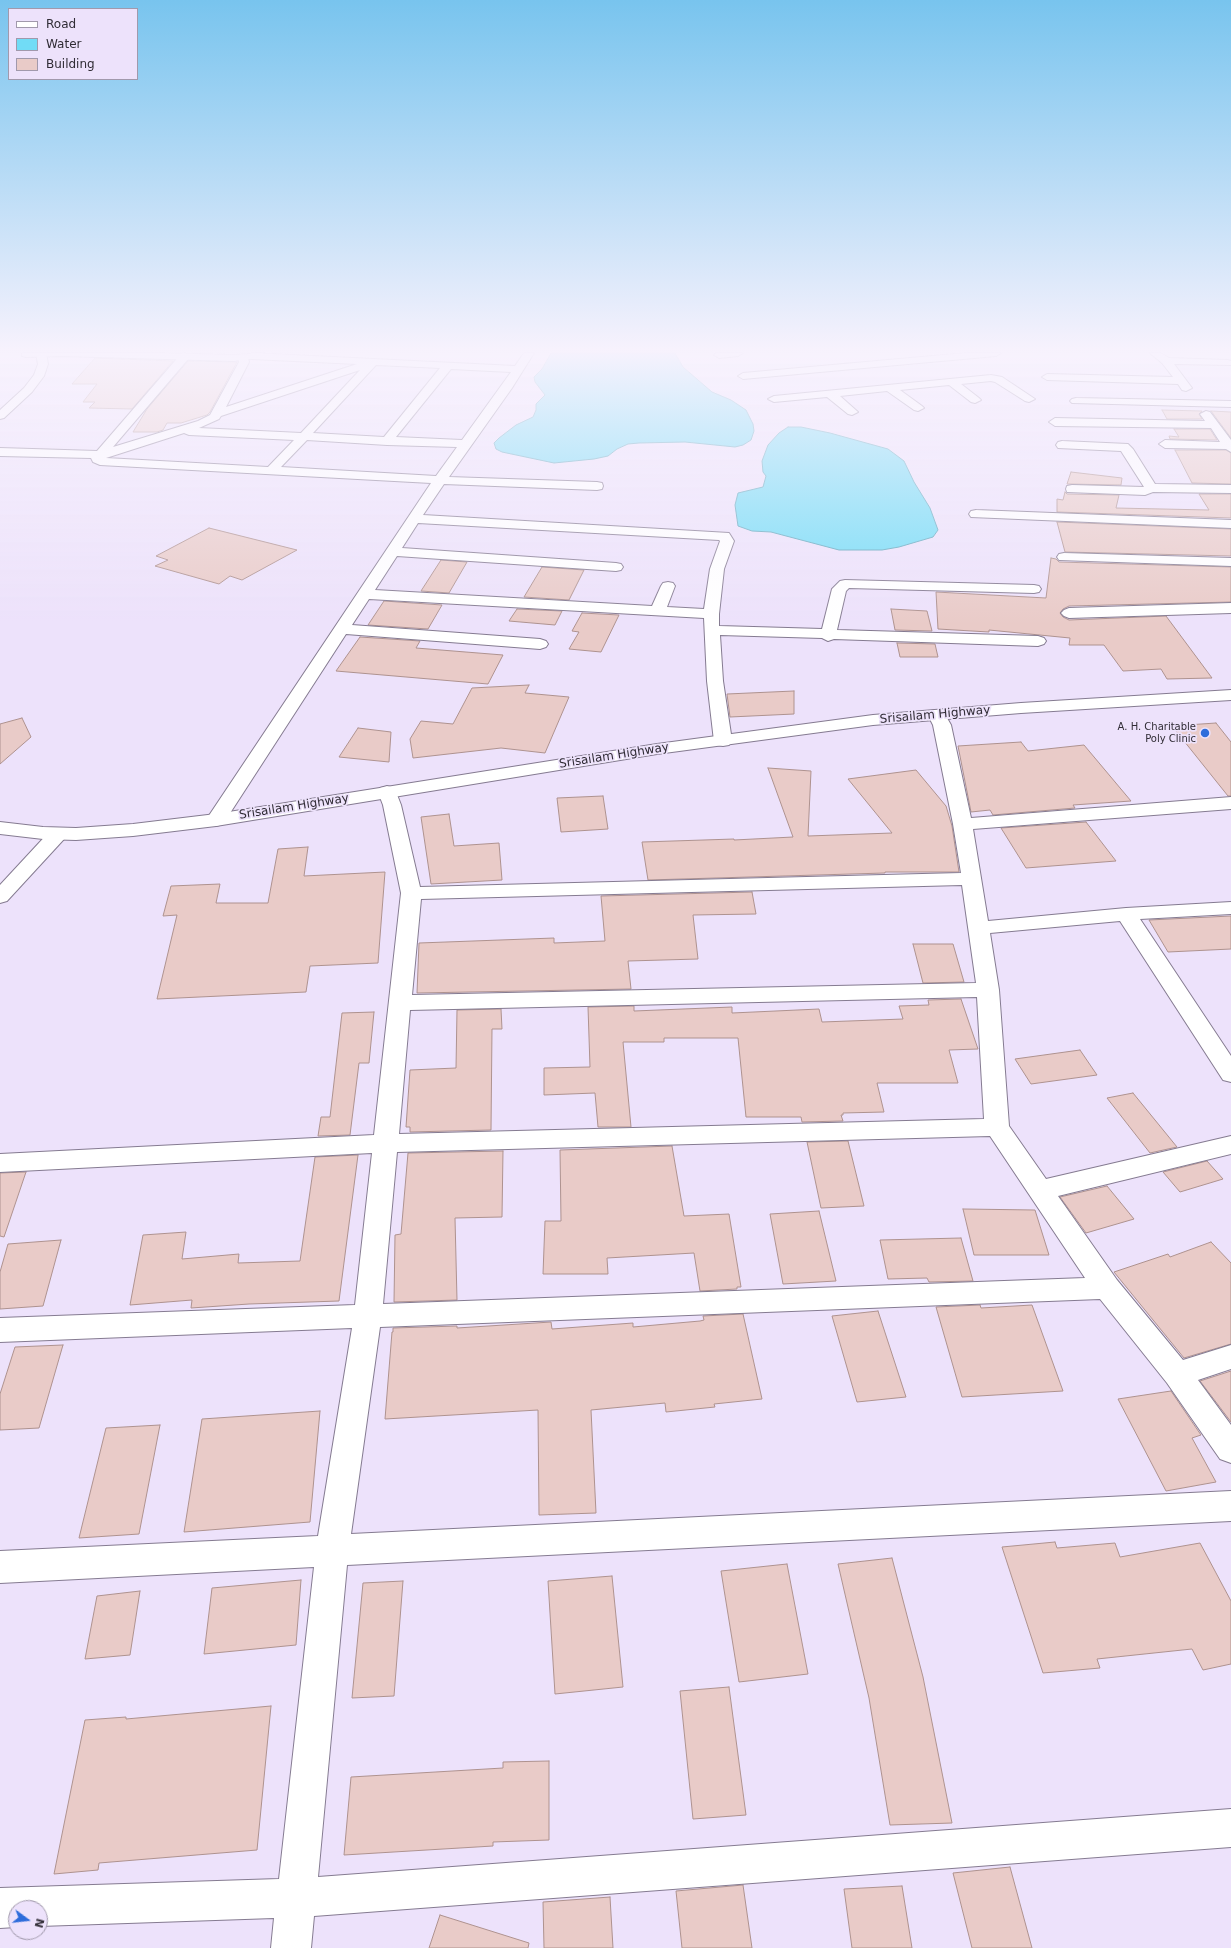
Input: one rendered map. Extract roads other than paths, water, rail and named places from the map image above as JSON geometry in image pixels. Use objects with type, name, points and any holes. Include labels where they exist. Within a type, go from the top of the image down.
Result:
[{"type":"main road","points":[[111,444],[98,459],[100,461],[108,463],[440,480],[597,486]]},
{"type":"main road","points":[[0,452],[102,454],[134,444]]},
{"type":"main road","points":[[270,471],[296,444]]},
{"type":"main road","points":[[216,820],[440,480],[466,444]]},
{"type":"main road","points":[[1165,444],[1230,447]]},
{"type":"main road","points":[[1062,445],[1127,449],[1151,488]]},
{"type":"main road","points":[[1072,489],[1145,491],[1151,488],[1231,489]]},
{"type":"main road","points":[[976,514],[1231,524]]},
{"type":"main road","points":[[415,519],[724,536],[727,541],[717,569],[711,614],[715,681],[723,741]]},
{"type":"main road","points":[[394,552],[616,566]]},
{"type":"main road","points":[[1064,557],[1231,562]]},
{"type":"main road","points":[[828,636],[839,589],[845,584],[857,583],[1034,589]]},
{"type":"main road","points":[[657,612],[668,586]]},
{"type":"main road","points":[[366,594],[711,614]]},
{"type":"main road","points":[[1070,613],[1231,608]]},
{"type":"main road","points":[[343,629],[540,644]]},
{"type":"main road","points":[[713,630],[828,636],[1038,641]]},
{"type":"main road","name":"Srisailam Highway","points":[[0,828],[53,839],[76,834],[133,830],[390,799],[656,764],[1021,708],[1231,695]]},
{"type":"main road","name":"Srisailam Highway","points":[[0,842],[53,839],[146,840],[211,833],[657,749],[873,720],[940,720],[1231,707]]},
{"type":"main road","points":[[940,720],[963,824],[980,928],[988,990],[997,1127],[1107,1288],[1177,1374],[1231,1449]]},
{"type":"main road","points":[[291,1948],[332,1550],[368,1315],[411,893],[390,799]]},
{"type":"main road","points":[[963,824],[1231,803]]},
{"type":"main road","points":[[0,898],[53,839]]},
{"type":"main road","points":[[411,893],[972,879]]},
{"type":"main road","points":[[980,928],[1126,914],[1231,908]]},
{"type":"main road","points":[[1126,914],[1231,1074]]},
{"type":"main road","points":[[400,1003],[988,990]]},
{"type":"main road","points":[[0,1163],[386,1142],[997,1127]]},
{"type":"main road","points":[[1041,1190],[1231,1145]]},
{"type":"main road","points":[[0,1330],[1107,1288]]},
{"type":"main road","points":[[1177,1374],[1231,1357]]},
{"type":"main road","points":[[0,1567],[1231,1506]]},
{"type":"main road","points":[[0,1908],[297,1898],[1231,1828]]},
{"type":"water","points":[[494,444],[629,444],[617,449],[608,456],[554,463],[502,452],[496,449]]},
{"type":"water","points":[[704,444],[745,444],[735,447]]},
{"type":"water","points":[[870,444],[888,449],[904,461],[914,482],[930,508],[938,530],[933,537],[899,547],[882,550],[839,550],[771,532],[752,531],[738,526],[735,505],[738,493],[763,487],[766,476],[763,472],[762,461],[768,445]]},
{"type":"place","name":"A. H. Charitable Poly Clinic","points":[[1205,733]]}]
